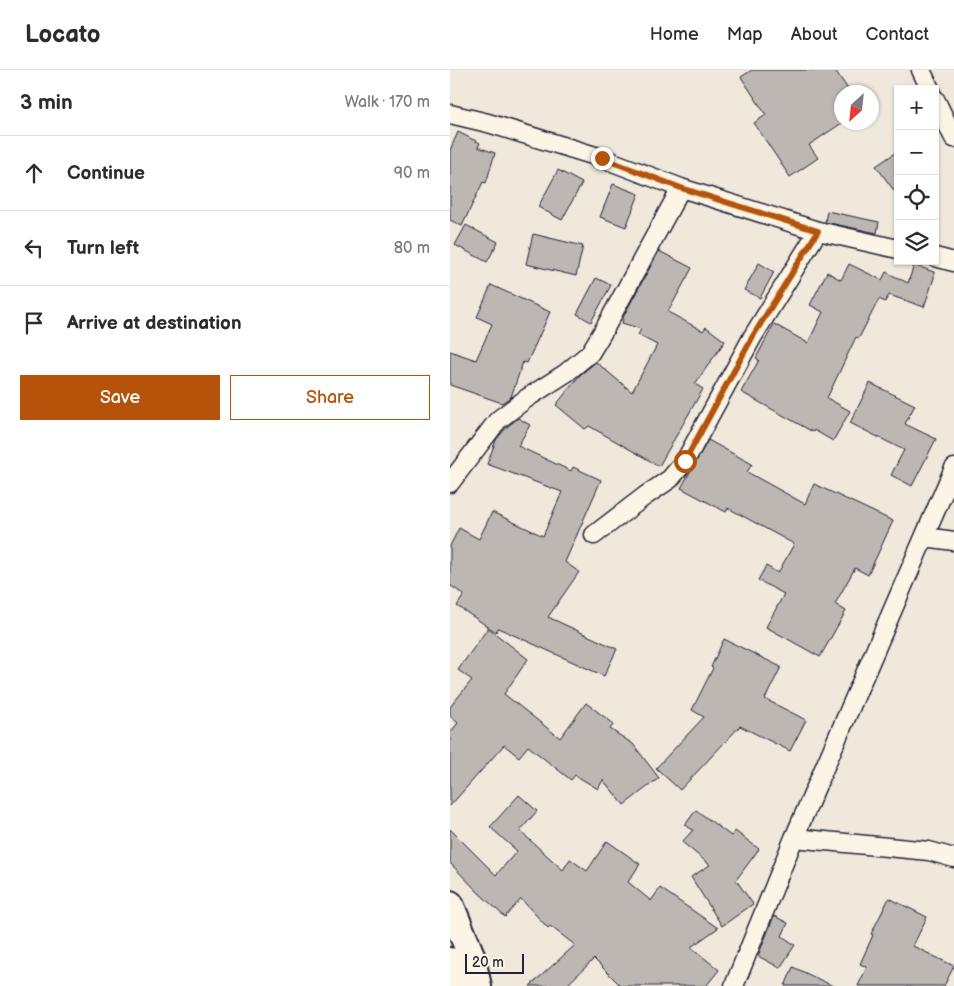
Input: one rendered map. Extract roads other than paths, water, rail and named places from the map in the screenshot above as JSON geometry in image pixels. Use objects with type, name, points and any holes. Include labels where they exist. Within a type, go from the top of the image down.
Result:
[{"type":"main road","points":[[450,904],[471,955],[478,986]]},
{"type":"main road","points":[[450,961],[456,986]]},
{"type":"street","points":[[921,70],[928,85]]},
{"type":"street","points":[[939,107],[954,138]]},
{"type":"street","points":[[450,114],[602,158],[681,188],[818,231],[894,248]]},
{"type":"street","points":[[450,483],[498,420],[527,398],[566,373],[590,352],[681,188]]},
{"type":"street","points":[[594,535],[670,479],[685,461],[753,336],[818,231]]},
{"type":"street","points":[[939,258],[954,262]]},
{"type":"street","points":[[734,986],[794,838],[954,468]]},
{"type":"street","points":[[925,537],[954,541]]},
{"type":"street","points":[[794,838],[929,851],[954,858]]}]
